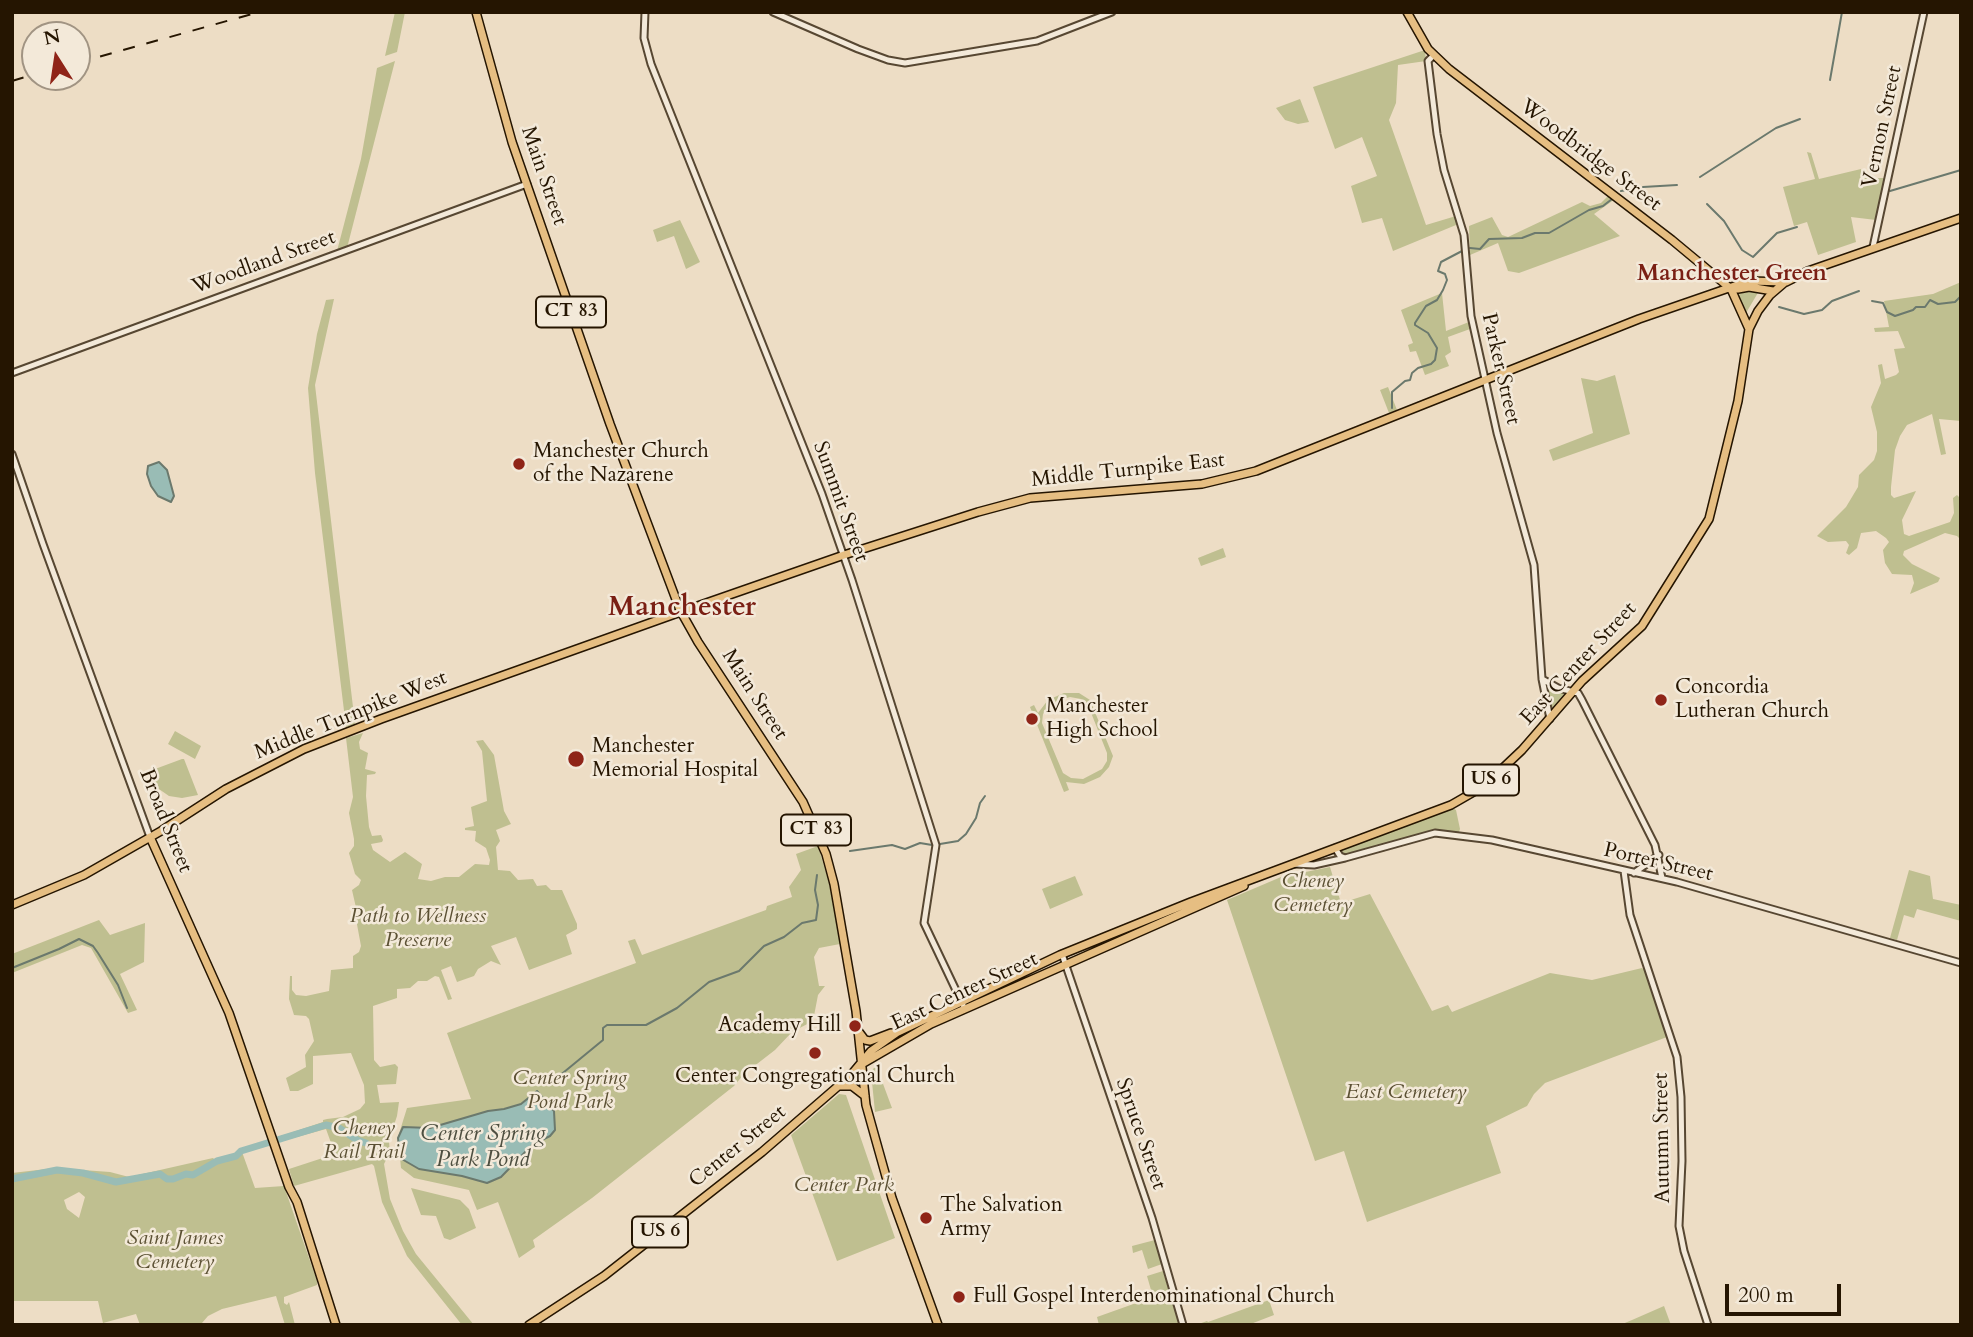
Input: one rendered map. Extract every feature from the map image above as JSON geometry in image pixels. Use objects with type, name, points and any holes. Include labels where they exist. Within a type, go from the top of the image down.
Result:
[{"type":"main road","name":"Main Street","points":[[476,12],[506,125],[610,424],[681,612],[799,795],[813,822],[832,878],[858,1032],[865,1096],[891,1196],[938,1325]]},
{"type":"main road","name":"Woodbridge Street","points":[[1406,12],[1434,55],[1481,95],[1672,240],[1731,289],[1749,329]]},
{"type":"main road","name":"Middle Turnpike East","points":[[681,612],[844,555],[1030,498],[1170,488],[1240,476],[1279,464],[1639,319],[1753,281],[1786,282],[1873,247],[1961,218]]},
{"type":"main road","name":"East Center Street","points":[[861,1064],[871,1051],[1062,954],[1191,902],[1451,805],[1471,794],[1509,763],[1573,691],[1642,626],[1709,519],[1736,413],[1749,329],[1773,291],[1786,282]]},
{"type":"main road","name":"Middle Turnpike East","points":[[1731,289],[1749,287],[1773,291]]},
{"type":"main road","name":"Middle Turnpike West","points":[[12,905],[85,875],[239,781],[304,749],[681,612]]},
{"type":"main road","name":"Broad Street","points":[[150,837],[229,1013],[336,1325]]},
{"type":"main road","name":"East Center Street","points":[[963,1005],[1066,965],[1239,889],[1247,883]]},
{"type":"main road","points":[[858,1032],[865,1040],[871,1041],[904,1033]]},
{"type":"main road","name":"Center Street","points":[[529,1325],[608,1273],[768,1147],[861,1064]]},
{"type":"main road","points":[[838,1086],[852,1086],[865,1096]]},
{"type":"street","name":"Summit Street","points":[[645,12],[644,38],[650,64],[844,555],[935,844],[924,923],[963,1005]]},
{"type":"street","points":[[773,12],[858,49],[905,63],[1037,41],[1112,12]]},
{"type":"street","name":"Vernon Street","points":[[1873,247],[1924,12]]},
{"type":"street","name":"Parker Street","points":[[1434,55],[1429,65],[1441,156],[1464,235],[1468,299],[1485,381],[1534,565],[1542,678],[1550,719]]},
{"type":"street","name":"Woodland Street","points":[[12,373],[527,184]]},
{"type":"street","name":"Broad Street","points":[[12,454],[150,837]]},
{"type":"street","points":[[1542,678],[1558,688],[1578,693],[1582,699],[1658,855],[1662,878]]},
{"type":"street","name":"Porter Street","points":[[1294,864],[1314,865],[1443,833],[1505,843],[1662,878],[1961,963]]},
{"type":"street","points":[[1335,848],[1340,856],[1345,858]]},
{"type":"street","points":[[1634,873],[1658,855]]},
{"type":"street","name":"Autumn Street","points":[[1624,871],[1630,915],[1677,1057],[1682,1161],[1679,1226],[1684,1251],[1708,1325]]},
{"type":"street","name":"Spruce Street","points":[[1062,954],[1149,1209],[1183,1325]]},
{"type":"green space","points":[[395,12],[405,12],[397,52],[385,56]]},
{"type":"green space","points":[[1425,50],[1426,61],[1398,65],[1396,103],[1389,120],[1426,225],[1456,216],[1456,225],[1393,251],[1382,218],[1362,223],[1351,186],[1377,176],[1362,137],[1335,149],[1313,87]]},
{"type":"green space","points":[[395,61],[347,248],[337,251],[361,159],[377,68]]},
{"type":"green space","points":[[1300,99],[1309,122],[1298,124],[1285,120],[1276,108]]},
{"type":"green space","points":[[1807,152],[1811,153],[1819,179],[1861,169],[1861,178],[1885,178],[1876,220],[1851,217],[1856,242],[1818,255],[1807,222],[1794,226],[1783,187],[1815,179]]},
{"type":"green space","points":[[1609,195],[1615,199],[1594,214],[1620,236],[1519,273],[1508,271],[1498,243],[1470,255],[1469,226],[1492,217],[1502,235],[1508,237],[1582,202],[1590,206],[1601,203]]},
{"type":"green space","points":[[680,220],[700,262],[686,269],[674,236],[657,242],[653,230]]},
{"type":"green space","points":[[1961,282],[1961,421],[1939,419],[1946,454],[1941,455],[1932,414],[1907,425],[1895,450],[1891,495],[1894,498],[1916,491],[1902,520],[1904,534],[1909,536],[1950,522],[1954,513],[1953,498],[1957,495],[1961,499],[1961,540],[1945,533],[1904,551],[1903,555],[1912,564],[1940,578],[1938,582],[1910,594],[1914,583],[1912,575],[1892,574],[1885,563],[1883,550],[1889,542],[1876,531],[1861,533],[1857,548],[1849,555],[1846,553],[1849,545],[1846,541],[1828,542],[1817,536],[1846,507],[1858,487],[1859,475],[1874,460],[1877,451],[1877,432],[1871,407],[1881,383],[1878,365],[1882,364],[1885,379],[1896,375],[1899,372],[1894,349],[1905,348],[1898,331],[1875,332],[1874,328],[1889,327],[1884,301],[1933,294]]},
{"type":"green space","points":[[1745,291],[1759,291],[1746,313],[1738,295]]},
{"type":"green space","points":[[1442,293],[1446,331],[1469,322],[1470,329],[1448,337],[1451,352],[1445,356],[1449,366],[1425,375],[1416,351],[1410,352],[1408,345],[1413,343],[1401,310]]},
{"type":"green space","points":[[334,299],[315,385],[355,724],[346,727],[315,473],[308,388],[326,300]]},
{"type":"green space","points":[[1615,375],[1630,434],[1553,461],[1549,450],[1593,433],[1581,378],[1597,381]]},
{"type":"green space","points":[[1388,387],[1397,410],[1389,413],[1380,390]]},
{"type":"green space","points":[[1223,548],[1226,557],[1201,566],[1198,558]]},
{"type":"green space","points":[[1547,686],[1565,693],[1551,709]]},
{"type":"green space","points":[[1064,693],[1079,693],[1090,700],[1113,756],[1109,767],[1100,777],[1084,784],[1066,782],[1069,790],[1064,792],[1030,707],[1034,705],[1038,713],[1048,700]],"holes":[[[1070,697],[1081,699],[1088,705],[1107,753],[1107,761],[1102,769],[1083,779],[1071,778],[1063,773],[1042,723],[1043,714],[1057,701]]]},
{"type":"green space","points":[[175,731],[201,746],[195,759],[168,744]]},
{"type":"green space","points":[[363,733],[359,742],[360,749],[368,753],[365,769],[376,772],[367,775],[369,827],[372,836],[381,835],[383,840],[371,844],[373,850],[390,862],[405,852],[422,864],[418,879],[431,881],[459,877],[475,864],[489,865],[486,848],[475,841],[476,831],[465,830],[474,826],[471,807],[487,801],[482,751],[476,741],[483,740],[494,755],[504,811],[511,824],[496,830],[500,841],[496,847],[498,870],[510,871],[518,880],[533,879],[537,886],[546,885],[551,890],[562,890],[577,924],[577,929],[566,935],[572,954],[529,970],[516,937],[491,946],[501,965],[491,961],[478,969],[474,976],[457,982],[451,966],[441,970],[452,999],[448,1000],[439,977],[435,976],[427,981],[418,981],[410,988],[397,989],[397,998],[373,1006],[374,1060],[380,1067],[395,1064],[398,1067],[396,1084],[377,1085],[380,1103],[399,1102],[389,1140],[390,1159],[384,1164],[390,1199],[416,1254],[474,1325],[462,1325],[407,1256],[382,1202],[372,1164],[294,1186],[289,1169],[335,1154],[326,1129],[286,1140],[281,1136],[323,1120],[343,1117],[360,1109],[365,1103],[364,1085],[351,1053],[313,1056],[313,1084],[298,1091],[290,1091],[286,1078],[306,1067],[305,1055],[314,1041],[309,1019],[306,1016],[294,1015],[289,999],[290,976],[292,990],[296,995],[306,996],[329,991],[331,970],[353,968],[353,956],[359,952],[361,946],[352,890],[361,880],[355,874],[349,853],[354,846],[349,813],[353,797],[346,738]]},
{"type":"green space","points":[[182,759],[198,795],[182,798],[169,796],[156,787],[149,777],[147,772]]},
{"type":"green space","points":[[1453,808],[1456,810],[1459,832],[1433,831],[1342,854],[1343,849]]},
{"type":"green space","name":"Center Spring Pond Park","points":[[818,846],[829,883],[840,944],[819,948],[814,957],[819,986],[825,986],[818,995],[813,1021],[792,1032],[734,1086],[592,1198],[533,1240],[535,1247],[519,1258],[498,1202],[477,1210],[469,1190],[414,1178],[401,1168],[398,1137],[407,1108],[471,1099],[447,1033],[636,963],[628,941],[635,939],[642,955],[766,910],[767,906],[792,897],[789,887],[801,870],[796,854]]},
{"type":"green space","name":"East Cemetery","points":[[1330,867],[1341,903],[1370,894],[1432,1011],[1448,1005],[1452,1012],[1550,973],[1592,980],[1642,968],[1645,970],[1667,1037],[1545,1083],[1527,1106],[1486,1126],[1501,1173],[1367,1222],[1344,1151],[1315,1161],[1227,900],[1281,877]]},
{"type":"green space","points":[[1909,870],[1930,876],[1933,899],[1961,905],[1961,921],[1917,909],[1914,918],[1904,915],[1897,940],[1890,938]]},
{"type":"green space","points":[[1075,876],[1083,895],[1050,909],[1042,889]]},
{"type":"green space","points":[[99,920],[110,935],[145,923],[144,962],[120,974],[137,1010],[128,1013],[91,948],[82,945],[12,973],[12,954]]},
{"type":"green space","points":[[876,1065],[892,1108],[875,1112],[871,1072]]},
{"type":"green space","name":"Center Park","points":[[839,1094],[846,1095],[895,1238],[837,1261],[791,1135]]},
{"type":"green space","name":"Saint James Cemetery","points":[[242,1152],[255,1188],[284,1186],[317,1281],[317,1285],[284,1297],[284,1303],[287,1305],[289,1302],[295,1325],[285,1325],[276,1296],[222,1309],[198,1325],[140,1325],[136,1314],[103,1323],[98,1301],[12,1301],[12,1173],[55,1168],[110,1172],[129,1177],[213,1158],[216,1161]],"holes":[[[79,1192],[85,1197],[79,1218],[67,1209],[64,1200]]]},
{"type":"green space","points":[[411,1188],[460,1200],[469,1209],[476,1228],[450,1240],[444,1238],[436,1216],[421,1215]]},
{"type":"green space","points":[[1155,1240],[1162,1264],[1148,1269],[1142,1250],[1133,1253],[1132,1246]]},
{"type":"green space","points":[[1163,1271],[1179,1325],[1099,1325],[1097,1317],[1153,1297],[1147,1276]]},
{"type":"green space","points":[[1269,1300],[1274,1315],[1248,1325],[1196,1325],[1208,1322]]},
{"type":"green space","points":[[1664,1306],[1671,1325],[1620,1325],[1632,1320]]},
{"type":"water","points":[[159,462],[167,470],[174,496],[171,502],[158,496],[147,474],[148,466]]},
{"type":"water","name":"Center Spring Park Pond","points":[[537,1091],[554,1111],[555,1130],[550,1136],[532,1145],[501,1177],[487,1183],[419,1169],[400,1158],[398,1138],[403,1127],[430,1128],[504,1109],[521,1104]]},
{"type":"waterway","points":[[1830,80],[1842,12]]},
{"type":"waterway","points":[[1700,177],[1776,128],[1800,119]]},
{"type":"waterway","points":[[1890,191],[1961,170]]},
{"type":"waterway","points":[[1643,187],[1677,185]]},
{"type":"waterway","points":[[1621,191],[1634,189]]},
{"type":"waterway","points":[[1470,248],[1480,249],[1489,239],[1522,238],[1535,233],[1549,233],[1612,199]]},
{"type":"waterway","points":[[1707,204],[1724,221],[1742,250],[1753,257],[1777,233],[1797,227]]},
{"type":"waterway","points":[[1392,408],[1392,392],[1410,380],[1412,373],[1418,368],[1435,360],[1437,348],[1428,333],[1415,323],[1426,306],[1437,300],[1443,290],[1447,280],[1445,274],[1438,271],[1441,262],[1462,251]]},
{"type":"waterway","points":[[1779,307],[1804,314],[1822,310],[1832,301],[1859,291]]},
{"type":"waterway","points":[[1872,301],[1883,303],[1887,312],[1895,316],[1916,307],[1925,307],[1930,300],[1938,304],[1955,302],[1961,296]]},
{"type":"waterway","points":[[940,844],[958,841],[966,834],[985,796]]},
{"type":"waterway","points":[[850,851],[892,845],[905,849],[920,843],[932,845]]},
{"type":"waterway","points":[[558,1077],[603,1040],[603,1028],[607,1025],[646,1025],[677,1008],[709,982],[739,971],[764,946],[784,937],[802,923],[816,920],[817,875]]},
{"type":"waterway","points":[[12,968],[79,939],[93,946],[98,953],[118,985],[127,1008]]},
{"type":"waterway","points":[[12,1179],[57,1170],[83,1173],[116,1182],[160,1174],[167,1179],[173,1179],[186,1174],[193,1175],[217,1161],[236,1156],[241,1151],[326,1125],[339,1128],[366,1143]]},
{"type":"railway","points":[[91,59],[259,12]]},
{"type":"railway","points":[[12,81],[21,78]]},
{"type":"place","name":"Manchester Church of the Nazarene","points":[[519,464]]},
{"type":"place","name":"Concordia Lutheran Church","points":[[1661,700]]},
{"type":"place","name":"Manchester High School","points":[[1032,719]]},
{"type":"place","name":"Manchester Memorial Hospital","points":[[576,759]]},
{"type":"place","name":"Academy Hill","points":[[855,1026]]},
{"type":"place","name":"Center Congregational Church","points":[[815,1053]]},
{"type":"place","name":"The Salvation Army","points":[[926,1218]]},
{"type":"place","name":"Full Gospel Interdenominational Church","points":[[959,1297]]},
{"type":"district","name":"Manchester Green","points":[[1732,275]]},
{"type":"district","name":"Manchester","points":[[682,609]]},
{"type":"park label","name":"Cheney Cemetery","points":[[1313,894]]},
{"type":"park label","name":"Path to Wellness Preserve","points":[[418,929]]},
{"type":"park label","name":"Cheney Rail Trail","points":[[364,1141]]}]
